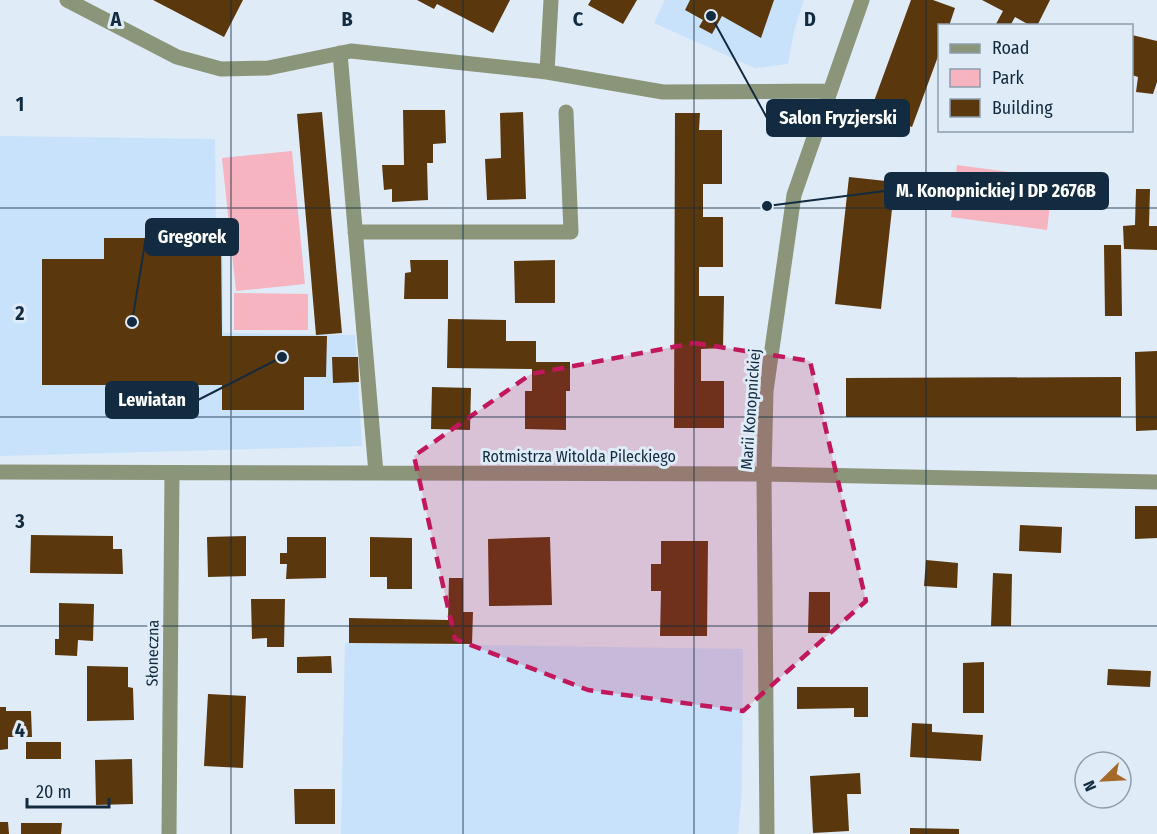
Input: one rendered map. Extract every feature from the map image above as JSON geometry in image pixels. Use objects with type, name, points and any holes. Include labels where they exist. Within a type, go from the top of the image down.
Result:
[{"type":"street","points":[[67,0],[177,57],[221,69],[268,68],[351,51],[547,72],[663,92],[830,91]]},
{"type":"street","points":[[547,72],[551,0]]},
{"type":"street","name":"Marii Konopnickiej","points":[[766,834],[764,474],[766,391],[794,195],[862,0]]},
{"type":"street","points":[[340,53],[376,473]]},
{"type":"street","points":[[355,232],[571,232],[566,112]]},
{"type":"street","name":"Rotmistrza Witolda Pileckiego","points":[[0,472],[764,474],[1157,482]]},
{"type":"street","name":"Słoneczna","points":[[169,834],[172,473]]},
{"type":"highlighted area","points":[[694,343],[810,361],[866,601],[743,711],[588,690],[455,639],[414,456],[531,374]]},
{"type":"shaded area","points":[[665,0],[804,0],[794,31],[788,64],[755,68],[654,23]]},
{"type":"shaded area","points":[[0,136],[215,139],[216,231],[223,234],[223,333],[355,335],[362,446],[0,456]]},
{"type":"shaded area","points":[[345,643],[743,649],[742,791],[738,834],[341,834]]},
{"type":"green space","points":[[292,151],[305,284],[236,291],[222,158]]},
{"type":"green space","points":[[957,165],[1053,178],[1047,230],[951,217]]},
{"type":"green space","points":[[234,293],[308,294],[308,330],[234,330]]},
{"type":"building","points":[[153,0],[243,0],[224,37]]},
{"type":"building","points":[[417,0],[510,0],[493,33],[437,4],[434,9]]},
{"type":"building","points":[[591,0],[637,0],[623,24],[588,5]]},
{"type":"building","points":[[690,0],[774,0],[761,38],[722,16],[712,34],[699,27],[703,20],[685,10]]},
{"type":"building","points":[[911,0],[933,0],[955,8],[950,24],[938,24],[938,56],[912,127],[870,112]]},
{"type":"building","points":[[982,0],[1050,0],[1038,24],[1027,24],[1015,17],[1011,24],[996,24],[1003,11]]},
{"type":"building","points":[[1133,35],[1157,41],[1157,82],[1153,94],[1136,92],[1138,77],[1133,75]]},
{"type":"building","points":[[403,110],[445,110],[446,143],[433,144],[433,163],[427,163],[428,200],[392,202],[392,189],[384,190],[382,165],[404,165]]},
{"type":"building","points":[[322,112],[342,333],[316,335],[297,114]]},
{"type":"building","points":[[523,112],[526,199],[487,200],[485,159],[501,158],[500,113]]},
{"type":"building","points":[[675,113],[700,113],[699,130],[722,130],[722,184],[703,184],[703,217],[723,217],[723,267],[699,267],[699,296],[724,296],[723,348],[701,349],[701,381],[724,381],[724,428],[674,428]]},
{"type":"building","points":[[849,177],[895,182],[881,309],[835,304]]},
{"type":"building","points":[[1136,189],[1150,189],[1149,226],[1157,226],[1157,250],[1124,249],[1123,226],[1135,225]]},
{"type":"building","points":[[104,238],[221,238],[222,336],[327,336],[326,377],[304,377],[304,410],[222,410],[222,385],[42,385],[42,259],[104,259]]},
{"type":"building","points":[[1104,245],[1121,245],[1122,316],[1105,316]]},
{"type":"building","points":[[410,260],[448,260],[448,299],[404,299],[405,273],[411,272]]},
{"type":"building","points":[[555,260],[555,303],[515,303],[514,261]]},
{"type":"building","points":[[448,319],[506,320],[506,341],[536,341],[536,362],[570,362],[570,391],[566,391],[566,430],[525,429],[525,391],[532,391],[532,369],[447,368]]},
{"type":"building","points":[[1157,351],[1157,430],[1136,431],[1135,352]]},
{"type":"building","points":[[332,357],[358,357],[359,382],[333,383]]},
{"type":"building","points":[[1121,377],[1121,417],[846,417],[846,378]]},
{"type":"building","points":[[432,387],[471,388],[470,430],[431,429]]},
{"type":"building","points":[[1135,506],[1157,506],[1157,538],[1135,539]]},
{"type":"building","points":[[1020,525],[1062,527],[1061,553],[1019,551]]},
{"type":"building","points":[[31,535],[113,536],[113,549],[122,549],[123,574],[30,573]]},
{"type":"building","points":[[246,536],[246,576],[208,577],[207,537]]},
{"type":"building","points":[[287,537],[326,537],[326,578],[286,579],[287,564],[280,564],[280,553],[287,553]]},
{"type":"building","points":[[370,537],[412,538],[412,589],[387,589],[387,577],[370,577]]},
{"type":"building","points":[[550,537],[552,605],[489,606],[488,539]]},
{"type":"building","points":[[661,541],[708,541],[707,636],[660,636],[661,591],[651,591],[651,564],[661,564]]},
{"type":"building","points":[[926,560],[958,563],[957,588],[924,586]]},
{"type":"building","points":[[993,573],[1012,574],[1011,626],[991,626]]},
{"type":"building","points":[[449,578],[463,578],[463,612],[473,612],[472,644],[349,643],[349,618],[448,620]]},
{"type":"building","points":[[809,592],[830,592],[830,633],[808,633]]},
{"type":"building","points":[[251,599],[285,599],[284,647],[267,647],[267,638],[252,639]]},
{"type":"building","points":[[59,603],[94,604],[93,641],[78,640],[77,656],[55,655],[55,639],[59,639]]},
{"type":"building","points":[[331,656],[332,673],[297,673],[297,657]]},
{"type":"building","points":[[984,662],[984,713],[963,713],[963,663]]},
{"type":"building","points":[[87,666],[128,667],[128,687],[133,688],[134,720],[87,721]]},
{"type":"building","points":[[1108,669],[1151,671],[1150,687],[1107,685]]},
{"type":"building","points":[[797,687],[868,687],[868,717],[854,717],[854,708],[797,709]]},
{"type":"building","points":[[208,694],[246,696],[243,768],[204,766]]},
{"type":"building","points":[[0,707],[6,707],[6,711],[31,711],[32,737],[8,737],[8,749],[0,750]]},
{"type":"building","points":[[912,723],[932,724],[932,732],[983,735],[981,761],[910,757]]},
{"type":"building","points":[[26,742],[61,742],[61,759],[26,759]]},
{"type":"building","points":[[132,759],[133,804],[96,805],[95,760]]},
{"type":"building","points":[[860,773],[861,794],[847,794],[849,831],[813,833],[810,776]]},
{"type":"building","points":[[294,789],[335,789],[335,824],[295,824]]},
{"type":"building","points":[[0,822],[8,822],[9,834],[0,834]]},
{"type":"building","points":[[21,823],[62,823],[61,834],[21,834]]},
{"type":"building","points":[[910,828],[959,829],[959,834],[910,834]]},
{"type":"place","name":"Salon Fryzjerski","points":[[711,16]]},
{"type":"place","name":"M. Konopnickiej I DP 2676B","points":[[767,206]]},
{"type":"place","name":"Gregorek","points":[[132,322]]},
{"type":"place","name":"Lewiatan","points":[[282,357]]}]
